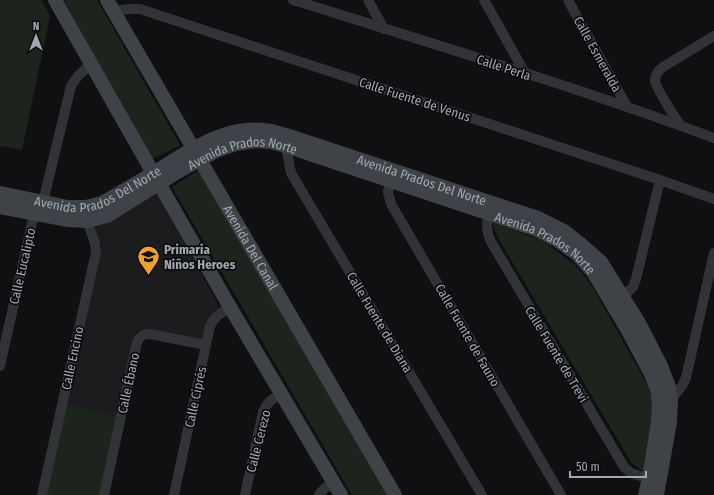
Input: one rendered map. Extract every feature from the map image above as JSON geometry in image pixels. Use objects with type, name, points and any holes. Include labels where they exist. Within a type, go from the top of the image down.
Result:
[{"type":"main road","points":[[55,0],[230,307],[341,495]]},
{"type":"main road","name":"Avenida Del Canal","points":[[111,6],[395,495]]},
{"type":"main road","name":"Avenida Prados Del Norte","points":[[0,193],[68,207],[86,208],[102,203],[156,178],[197,153],[212,138],[231,132],[251,130],[270,131],[286,135],[391,176],[538,218],[564,232],[601,262],[623,297],[633,326],[661,366],[669,386],[671,400],[670,422],[657,495]]},
{"type":"main road","name":"Avenida Prados Norte","points":[[197,153],[216,151],[236,144],[254,141],[271,142],[391,176],[488,213],[535,229],[557,240],[577,254],[593,272],[633,326],[658,392],[658,422],[645,495]]},
{"type":"main road","points":[[0,207],[68,220],[87,221],[107,216],[156,178]]},
{"type":"street","name":"Calle Perla","points":[[293,0],[627,107],[714,138]]},
{"type":"street","points":[[368,0],[384,29]]},
{"type":"street","points":[[484,0],[525,74]]},
{"type":"street","name":"Calle Esmeralda","points":[[568,0],[627,107]]},
{"type":"street","name":"Calle Fuente de Venus","points":[[111,6],[140,8],[714,199]]},
{"type":"street","points":[[680,126],[656,87],[654,79],[657,72],[663,67],[714,36]]},
{"type":"street","points":[[43,202],[71,86],[78,76],[91,64]]},
{"type":"street","name":"Calle Fuente de Diana","points":[[286,146],[292,173],[482,495]]},
{"type":"street","name":"Calle Fuente de Fauno","points":[[391,176],[388,192],[391,204],[561,495]]},
{"type":"street","points":[[623,297],[633,287],[636,279],[660,180]]},
{"type":"street","name":"Calle Fuente de Trevi","points":[[488,213],[486,224],[490,240],[624,467],[631,474],[649,479]]},
{"type":"street","name":"Calle Eucalipto","points":[[0,366],[34,214]]},
{"type":"street","name":"Calle Encino","points":[[42,495],[96,252],[95,243],[87,221]]},
{"type":"street","points":[[671,400],[682,386],[686,378],[714,253]]},
{"type":"street","name":"Calle Ciprés","points":[[174,495],[210,326],[217,315],[230,307]]},
{"type":"street","name":"Calle Ébano","points":[[104,495],[137,342],[140,337],[144,334],[150,334],[206,345]]},
{"type":"street","name":"Calle Cerezo","points":[[245,495],[263,412],[266,404],[281,394]]},
{"type":"street","points":[[320,495],[326,487],[334,482]]},
{"type":"shaded area","points":[[0,0],[41,0],[50,16],[22,150],[0,146]]},
{"type":"shaded area","points":[[64,0],[97,0],[180,145],[151,160]]},
{"type":"shaded area","points":[[199,170],[388,495],[352,495],[172,187]]},
{"type":"shaded area","name":"Primaria Niños Heroes","points":[[157,192],[220,308],[207,321],[201,345],[136,331],[119,417],[64,403],[102,245],[91,225]]},
{"type":"shaded area","points":[[492,222],[543,241],[575,265],[590,283],[647,384],[659,413],[644,472],[631,462],[498,238]]},
{"type":"shaded area","points":[[64,403],[119,417],[102,495],[45,495]]},
{"type":"place","name":"Primaria Niños Heroes","points":[[148,276]]}]
